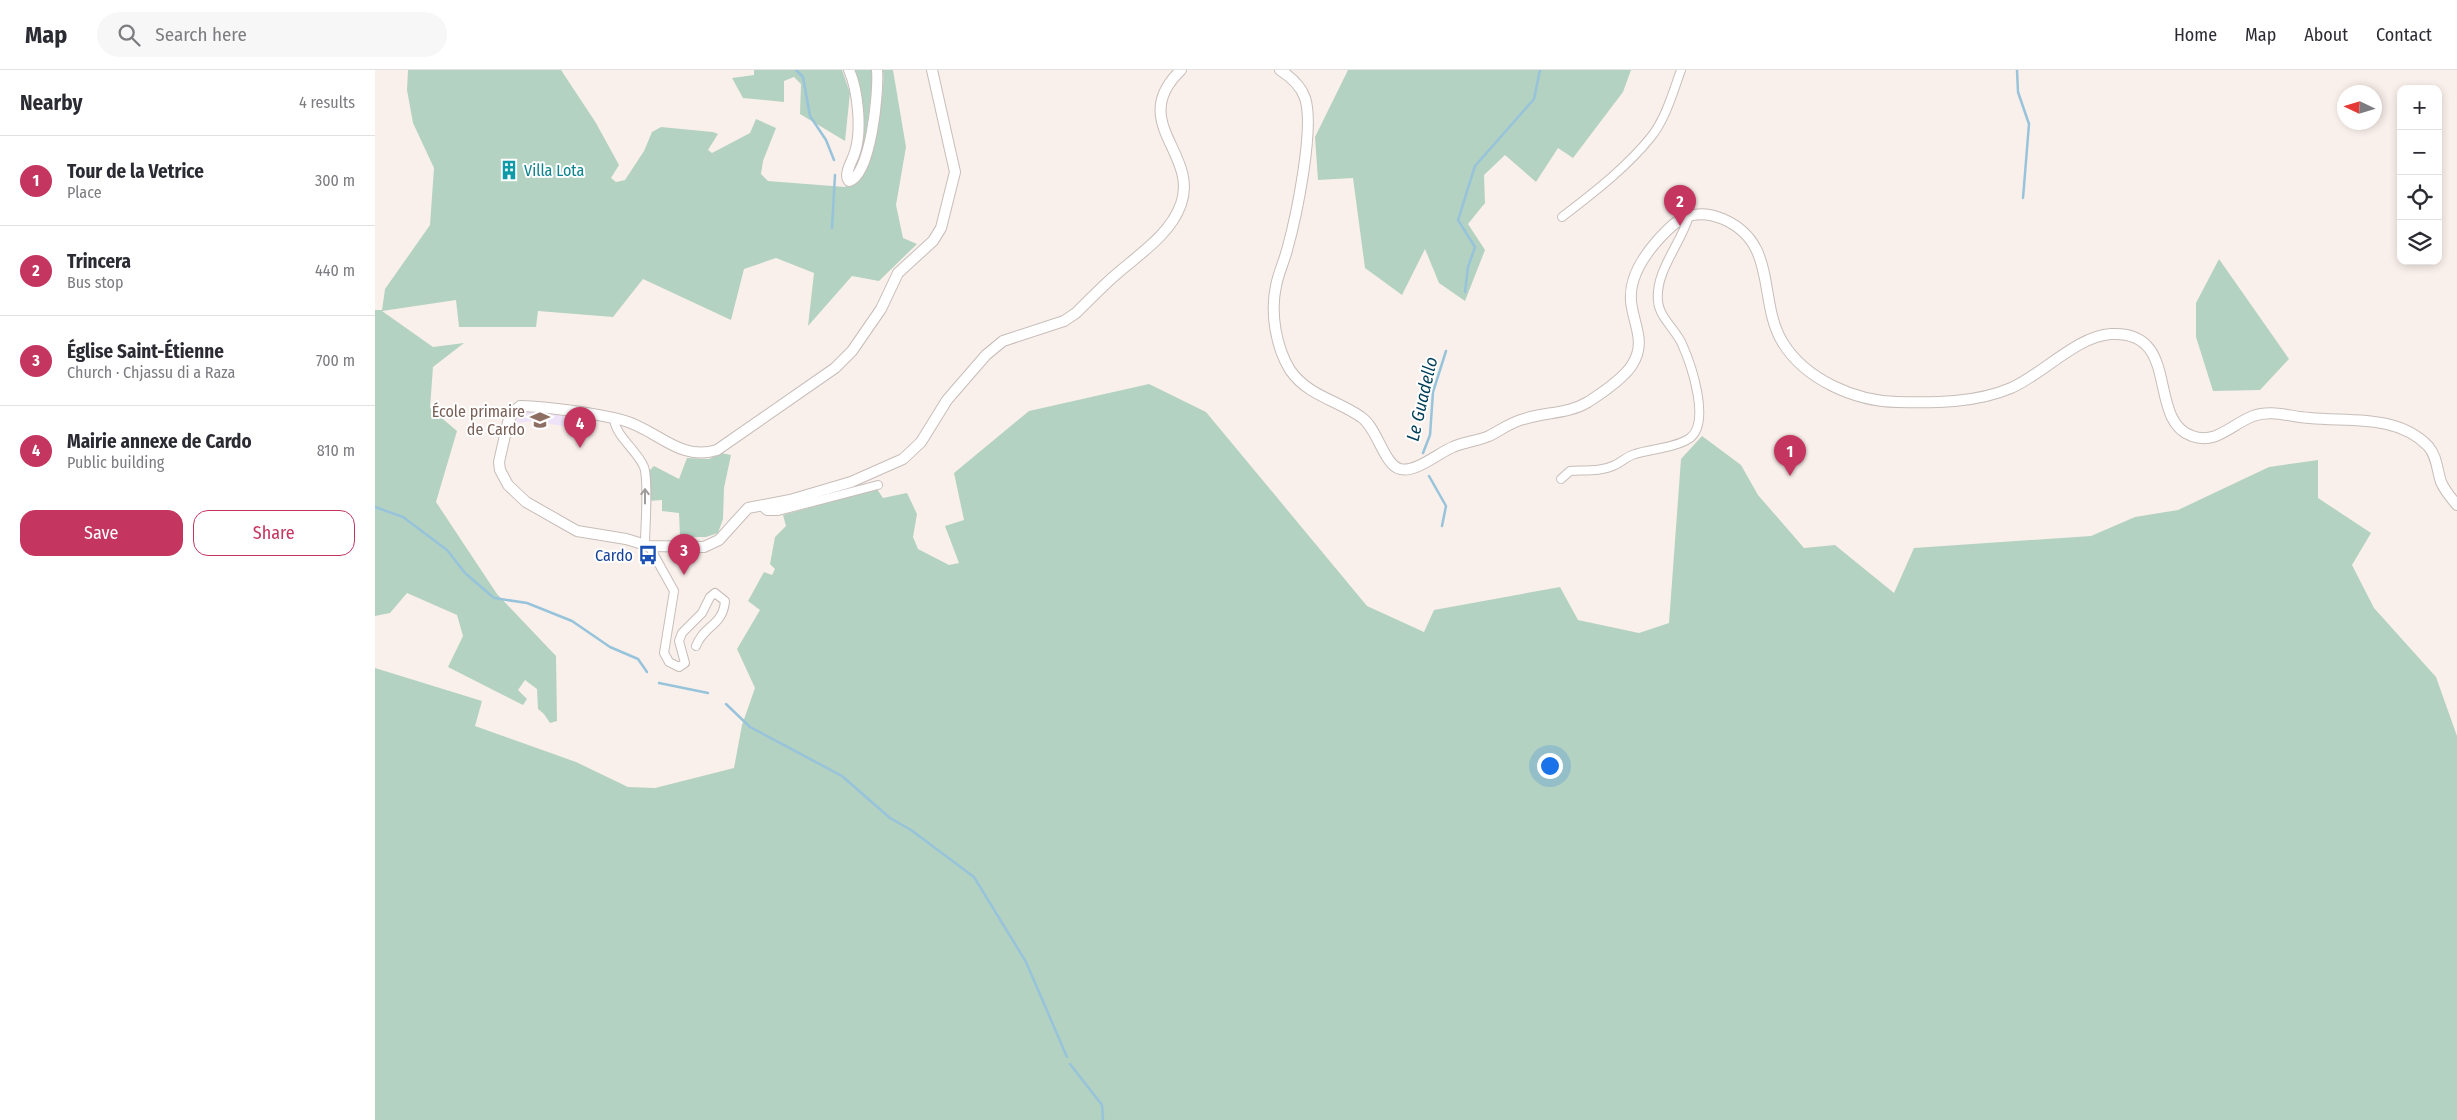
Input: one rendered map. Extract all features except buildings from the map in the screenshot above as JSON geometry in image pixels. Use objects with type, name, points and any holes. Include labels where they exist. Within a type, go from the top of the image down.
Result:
[{"type":"street","points":[[849,70],[857,86],[858,107],[856,150],[847,174],[849,181],[854,180],[858,174],[869,145],[878,86],[877,70]]},
{"type":"street","points":[[933,70],[955,172],[941,228],[936,237],[898,273],[881,309],[852,351],[835,368],[717,450],[704,454],[691,453],[631,423],[520,406],[514,411],[508,422],[499,456],[500,470],[508,485],[526,502],[577,532],[647,545],[704,547],[719,540],[748,508],[790,500],[851,482],[903,459],[921,442],[947,400],[986,355],[1003,341],[1064,320],[1076,313],[1168,228],[1181,206],[1185,186],[1182,171],[1162,123],[1161,97],[1168,83],[1181,70]]},
{"type":"street","points":[[1280,70],[1299,86],[1305,98],[1307,110],[1306,144],[1289,244],[1275,287],[1274,311],[1278,340],[1289,367],[1303,385],[1322,398],[1358,414],[1370,423],[1390,462],[1398,469],[1404,470],[1418,465],[1450,448],[1485,438],[1521,419],[1571,410],[1589,402],[1628,370],[1636,357],[1640,339],[1631,300],[1632,281],[1641,261],[1653,245],[1681,219],[1705,214],[1719,217],[1738,226],[1751,239],[1762,259],[1774,326],[1785,346],[1803,366],[1829,384],[1845,392],[1883,402],[1976,398],[2010,388],[2092,338],[2110,334],[2128,335],[2139,340],[2153,353],[2172,417],[2183,432],[2197,438],[2212,439],[2259,414],[2274,413],[2299,418],[2362,420],[2388,424],[2407,431],[2431,449],[2448,496],[2457,505]]},
{"type":"street","points":[[1561,217],[1622,167],[1652,136],[1666,109],[1681,70]]},
{"type":"street","points":[[1561,479],[1569,471],[1599,470],[1615,466],[1632,455],[1672,445],[1689,438],[1697,429],[1700,418],[1694,378],[1676,330],[1660,311],[1658,300],[1663,276],[1689,216]]},
{"type":"street","points":[[614,419],[615,426],[645,469],[647,545],[666,573],[675,595],[664,653],[669,662],[676,667],[683,666],[686,661],[679,640],[682,633],[701,613],[710,597],[715,593],[725,601],[724,612],[718,622],[707,629],[696,646]]},
{"type":"street","points":[[760,505],[767,511],[778,511],[878,485]]},
{"type":"shaded area","name":"École primaire de Cardo","points":[[532,411],[564,416],[563,426],[533,421],[517,423],[516,413]]},
{"type":"green space","points":[[408,70],[561,70],[596,123],[619,165],[611,178],[616,182],[625,180],[644,151],[652,132],[661,127],[718,134],[708,150],[712,153],[750,133],[756,119],[776,128],[763,161],[761,174],[768,181],[845,187],[854,180],[862,167],[875,134],[882,98],[883,70],[893,70],[906,147],[896,205],[903,238],[917,244],[879,281],[852,276],[808,326],[814,273],[776,258],[744,269],[731,320],[643,279],[613,317],[538,311],[536,327],[459,327],[456,300],[382,311],[433,347],[464,343],[433,367],[430,408],[457,431],[436,502],[497,594],[556,656],[557,721],[550,723],[538,709],[537,689],[525,680],[518,690],[527,699],[523,705],[448,667],[463,636],[457,615],[407,593],[390,613],[375,616],[375,310],[382,310],[385,289],[430,225],[434,168],[413,123],[407,90]]},
{"type":"green space","points":[[754,70],[842,70],[850,93],[845,141],[800,114],[801,84],[794,77],[784,81],[784,102],[743,98],[732,78],[754,75]]},
{"type":"green space","points":[[855,70],[873,70],[874,75],[864,150],[860,150],[861,96]]},
{"type":"green space","points":[[1348,70],[1631,70],[1623,92],[1573,158],[1558,148],[1536,182],[1505,155],[1484,175],[1485,203],[1468,224],[1485,250],[1465,301],[1439,283],[1425,249],[1402,295],[1365,268],[1353,178],[1318,180],[1315,137]]},
{"type":"green space","points":[[2219,259],[2289,359],[2260,390],[2213,391],[2196,337],[2196,303]]},
{"type":"green space","points":[[1149,384],[1206,412],[1367,606],[1424,632],[1434,610],[1560,587],[1578,620],[1639,633],[1669,623],[1681,459],[1702,436],[1741,465],[1758,495],[1804,548],[1835,545],[1894,593],[1914,548],[2091,536],[2135,517],[2178,510],[2269,467],[2318,460],[2318,498],[2371,533],[2352,565],[2374,608],[2436,677],[2457,736],[2457,1120],[375,1120],[375,668],[482,701],[475,726],[576,762],[628,787],[655,788],[734,768],[742,725],[755,688],[737,649],[760,610],[748,601],[764,572],[772,575],[775,569],[770,564],[775,537],[786,526],[783,515],[877,489],[883,498],[907,493],[917,514],[913,537],[918,549],[949,565],[959,563],[945,526],[964,520],[954,473],[1029,411]]},
{"type":"green space","points":[[721,453],[731,455],[724,488],[723,519],[718,533],[706,537],[680,537],[679,513],[662,511],[662,500],[648,501],[648,472],[654,466],[679,479],[687,458],[709,459]]},
{"type":"waterway","points":[[796,70],[803,77],[810,116],[826,140],[834,160]]},
{"type":"waterway","name":"Le Guadello","points":[[1465,292],[1468,267],[1475,247],[1458,220],[1475,166],[1534,99],[1540,70]]},
{"type":"waterway","points":[[2017,70],[2018,92],[2029,124],[2023,198]]},
{"type":"waterway","points":[[832,228],[835,175]]},
{"type":"waterway","name":"Le Guadello","points":[[1423,453],[1430,435],[1433,392],[1446,351]]},
{"type":"waterway","name":"Le Guadello","points":[[1429,476],[1446,506],[1442,526]]},
{"type":"waterway","points":[[375,507],[403,517],[447,550],[465,573],[494,598],[527,603],[572,621],[610,647],[638,659],[647,672]]},
{"type":"waterway","points":[[659,683],[708,693]]},
{"type":"waterway","points":[[726,704],[750,727],[842,776],[890,818],[911,830],[974,877],[1026,962],[1067,1057]]},
{"type":"waterway","points":[[1070,1064],[1102,1105],[1103,1120]]},
{"type":"place","name":"Villa Lota","points":[[509,170]]},
{"type":"place","name":"Trincera","points":[[1680,226]]},
{"type":"place","name":"École primaire de Cardo","points":[[540,420]]},
{"type":"place","name":"Mairie annexe de Cardo","points":[[580,448]]},
{"type":"place","name":"Tour de la Vetrice","points":[[1790,476]]},
{"type":"place","name":"Cardo","points":[[648,555]]},
{"type":"place","name":"Église Saint-Étienne","points":[[684,575]]}]
